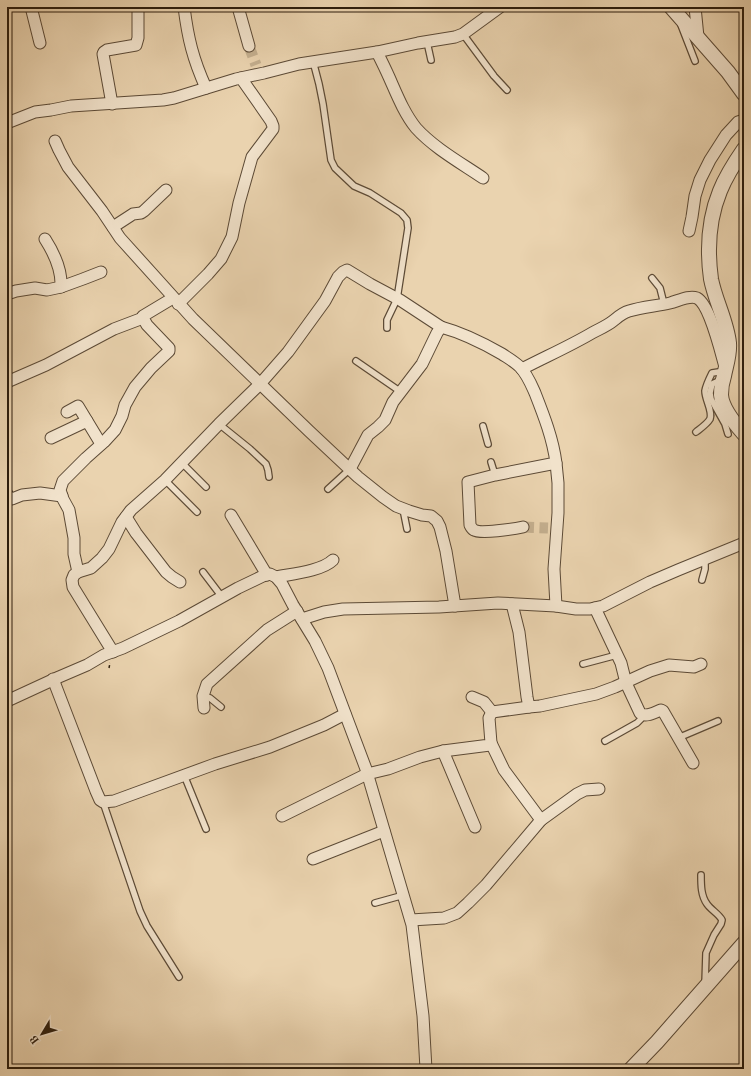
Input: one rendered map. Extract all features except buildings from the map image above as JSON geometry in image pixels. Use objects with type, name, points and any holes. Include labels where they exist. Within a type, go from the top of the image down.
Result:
[{"type":"street","points":[[31,7],[40,43]]},
{"type":"street","points":[[112,104],[103,54],[107,50],[136,45],[138,38],[138,7]]},
{"type":"street","points":[[184,7],[192,52],[198,71],[206,88]]},
{"type":"street","points":[[238,7],[249,46]]},
{"type":"street","points":[[7,124],[35,112],[91,104],[163,100],[241,78],[257,70],[377,52],[455,37],[463,34],[500,7]]},
{"type":"street","points":[[695,7],[698,37]]},
{"type":"street","points":[[673,10],[728,72],[744,94]]},
{"type":"street","points":[[377,52],[389,76],[397,98],[416,128],[430,142],[483,178]]},
{"type":"street","points":[[7,382],[46,365],[114,329],[143,318],[143,316],[175,301],[208,274],[221,259],[232,237],[239,203],[252,157],[273,129],[270,121],[241,78]]},
{"type":"street","points":[[689,231],[695,196],[700,180],[710,160],[726,135],[738,122],[744,120]]},
{"type":"street","points":[[55,141],[68,167],[120,238],[193,320],[350,469],[383,498],[396,506],[422,515],[431,516],[437,521],[446,551],[455,606]]},
{"type":"street","points":[[744,148],[720,192],[712,219],[709,250],[711,279],[729,343],[729,358],[721,395],[726,409],[744,434]]},
{"type":"street","points":[[113,227],[133,214],[144,211],[166,190]]},
{"type":"street","points":[[45,239],[58,265],[61,278],[61,287]]},
{"type":"street","points":[[112,652],[73,587],[72,580],[74,575],[78,572],[91,568],[102,558],[109,550],[122,522],[131,510],[165,480],[260,384],[288,352],[325,301],[338,277],[347,270],[441,327],[483,343],[510,359],[522,369],[528,378],[548,424],[555,452],[558,483],[552,528],[556,606]]},
{"type":"street","points":[[7,294],[35,288],[47,290],[61,287],[101,272]]},
{"type":"street","points":[[522,369],[591,334],[628,311],[691,297],[696,298],[702,303],[720,311]]},
{"type":"street","points":[[702,303],[709,315],[716,335],[725,373]]},
{"type":"street","points":[[78,572],[74,554],[74,538],[69,510],[60,490],[63,481],[115,430],[122,416],[124,405],[135,387],[151,368],[169,351],[169,348],[147,325],[143,318]]},
{"type":"street","points":[[350,469],[368,435],[385,420],[393,402],[422,364],[441,327]]},
{"type":"street","points":[[67,412],[78,406],[101,444]]},
{"type":"street","points":[[51,438],[87,421]]},
{"type":"street","points":[[523,528],[487,531],[472,530],[470,525],[468,482],[556,463]]},
{"type":"street","points":[[8,497],[12,499],[22,495],[40,493],[62,496]]},
{"type":"street","points":[[231,515],[271,576],[282,584],[292,605],[315,641],[328,668],[367,774],[412,924],[423,1016],[426,1069]]},
{"type":"street","points":[[126,517],[136,533],[166,572],[180,582]]},
{"type":"street","points":[[204,708],[203,696],[210,680],[267,630],[299,615],[343,608],[455,606],[498,603],[590,609],[603,606],[650,582],[744,543]]},
{"type":"street","points":[[7,702],[179,621],[238,588],[271,576],[316,569],[329,564],[333,560]]},
{"type":"street","points":[[512,604],[519,632],[526,697],[529,706]]},
{"type":"street","points":[[595,608],[621,663],[626,682],[636,705],[643,715],[661,710],[693,763]]},
{"type":"street","points":[[492,712],[529,706],[540,706],[596,694],[650,671],[669,665],[694,666],[701,664]]},
{"type":"street","points":[[53,680],[96,791],[100,800],[104,802],[114,801],[215,764],[270,747],[324,725],[345,714]]},
{"type":"street","points":[[472,697],[484,702],[492,712]]},
{"type":"street","points":[[492,712],[489,718],[491,743],[504,770],[541,820]]},
{"type":"street","points":[[282,816],[367,774],[388,769],[420,757],[443,751],[487,746],[491,743]]},
{"type":"street","points":[[443,751],[475,827]]},
{"type":"street","points":[[411,920],[444,918],[457,913],[486,885],[541,820],[576,794],[585,790],[600,789]]},
{"type":"street","points":[[313,859],[384,831]]},
{"type":"street","points":[[631,1069],[657,1042],[744,943]]},
{"type":"lane","points":[[673,10],[695,61]]},
{"type":"lane","points":[[463,34],[494,76],[507,90]]},
{"type":"lane","points":[[427,42],[431,60]]},
{"type":"lane","points":[[313,62],[323,104],[331,160],[334,168],[354,186],[370,193],[390,205],[401,213],[406,220],[408,228],[397,299],[387,320],[387,328]]},
{"type":"lane","points":[[652,278],[660,288],[664,304]]},
{"type":"lane","points":[[356,361],[401,392]]},
{"type":"lane","points":[[696,432],[709,420],[711,414],[706,395],[706,386],[710,377],[712,373],[725,373]]},
{"type":"lane","points":[[725,373],[712,384],[710,393],[711,399],[725,424],[728,434]]},
{"type":"lane","points":[[219,424],[266,464],[269,477]]},
{"type":"lane","points":[[483,426],[488,444]]},
{"type":"lane","points":[[491,462],[495,475]]},
{"type":"lane","points":[[182,463],[206,487]]},
{"type":"lane","points":[[328,489],[350,469]]},
{"type":"lane","points":[[165,480],[197,512]]},
{"type":"lane","points":[[402,508],[407,529]]},
{"type":"lane","points":[[702,580],[705,569],[705,558]]},
{"type":"lane","points":[[203,572],[222,597]]},
{"type":"lane","points":[[583,664],[617,655]]},
{"type":"lane","points":[[203,696],[210,698],[221,707]]},
{"type":"lane","points":[[605,741],[637,723],[643,715]]},
{"type":"lane","points":[[678,739],[718,721]]},
{"type":"lane","points":[[184,775],[206,829]]},
{"type":"lane","points":[[104,802],[140,911],[147,926],[179,977]]},
{"type":"lane","points":[[701,876],[702,889],[706,904],[720,916],[722,920],[706,953],[705,988]]},
{"type":"lane","points":[[375,903],[404,895]]},
{"type":"tunnel","points":[[249,46],[256,65]]},
{"type":"tunnel","points":[[523,527],[548,528]]}]
